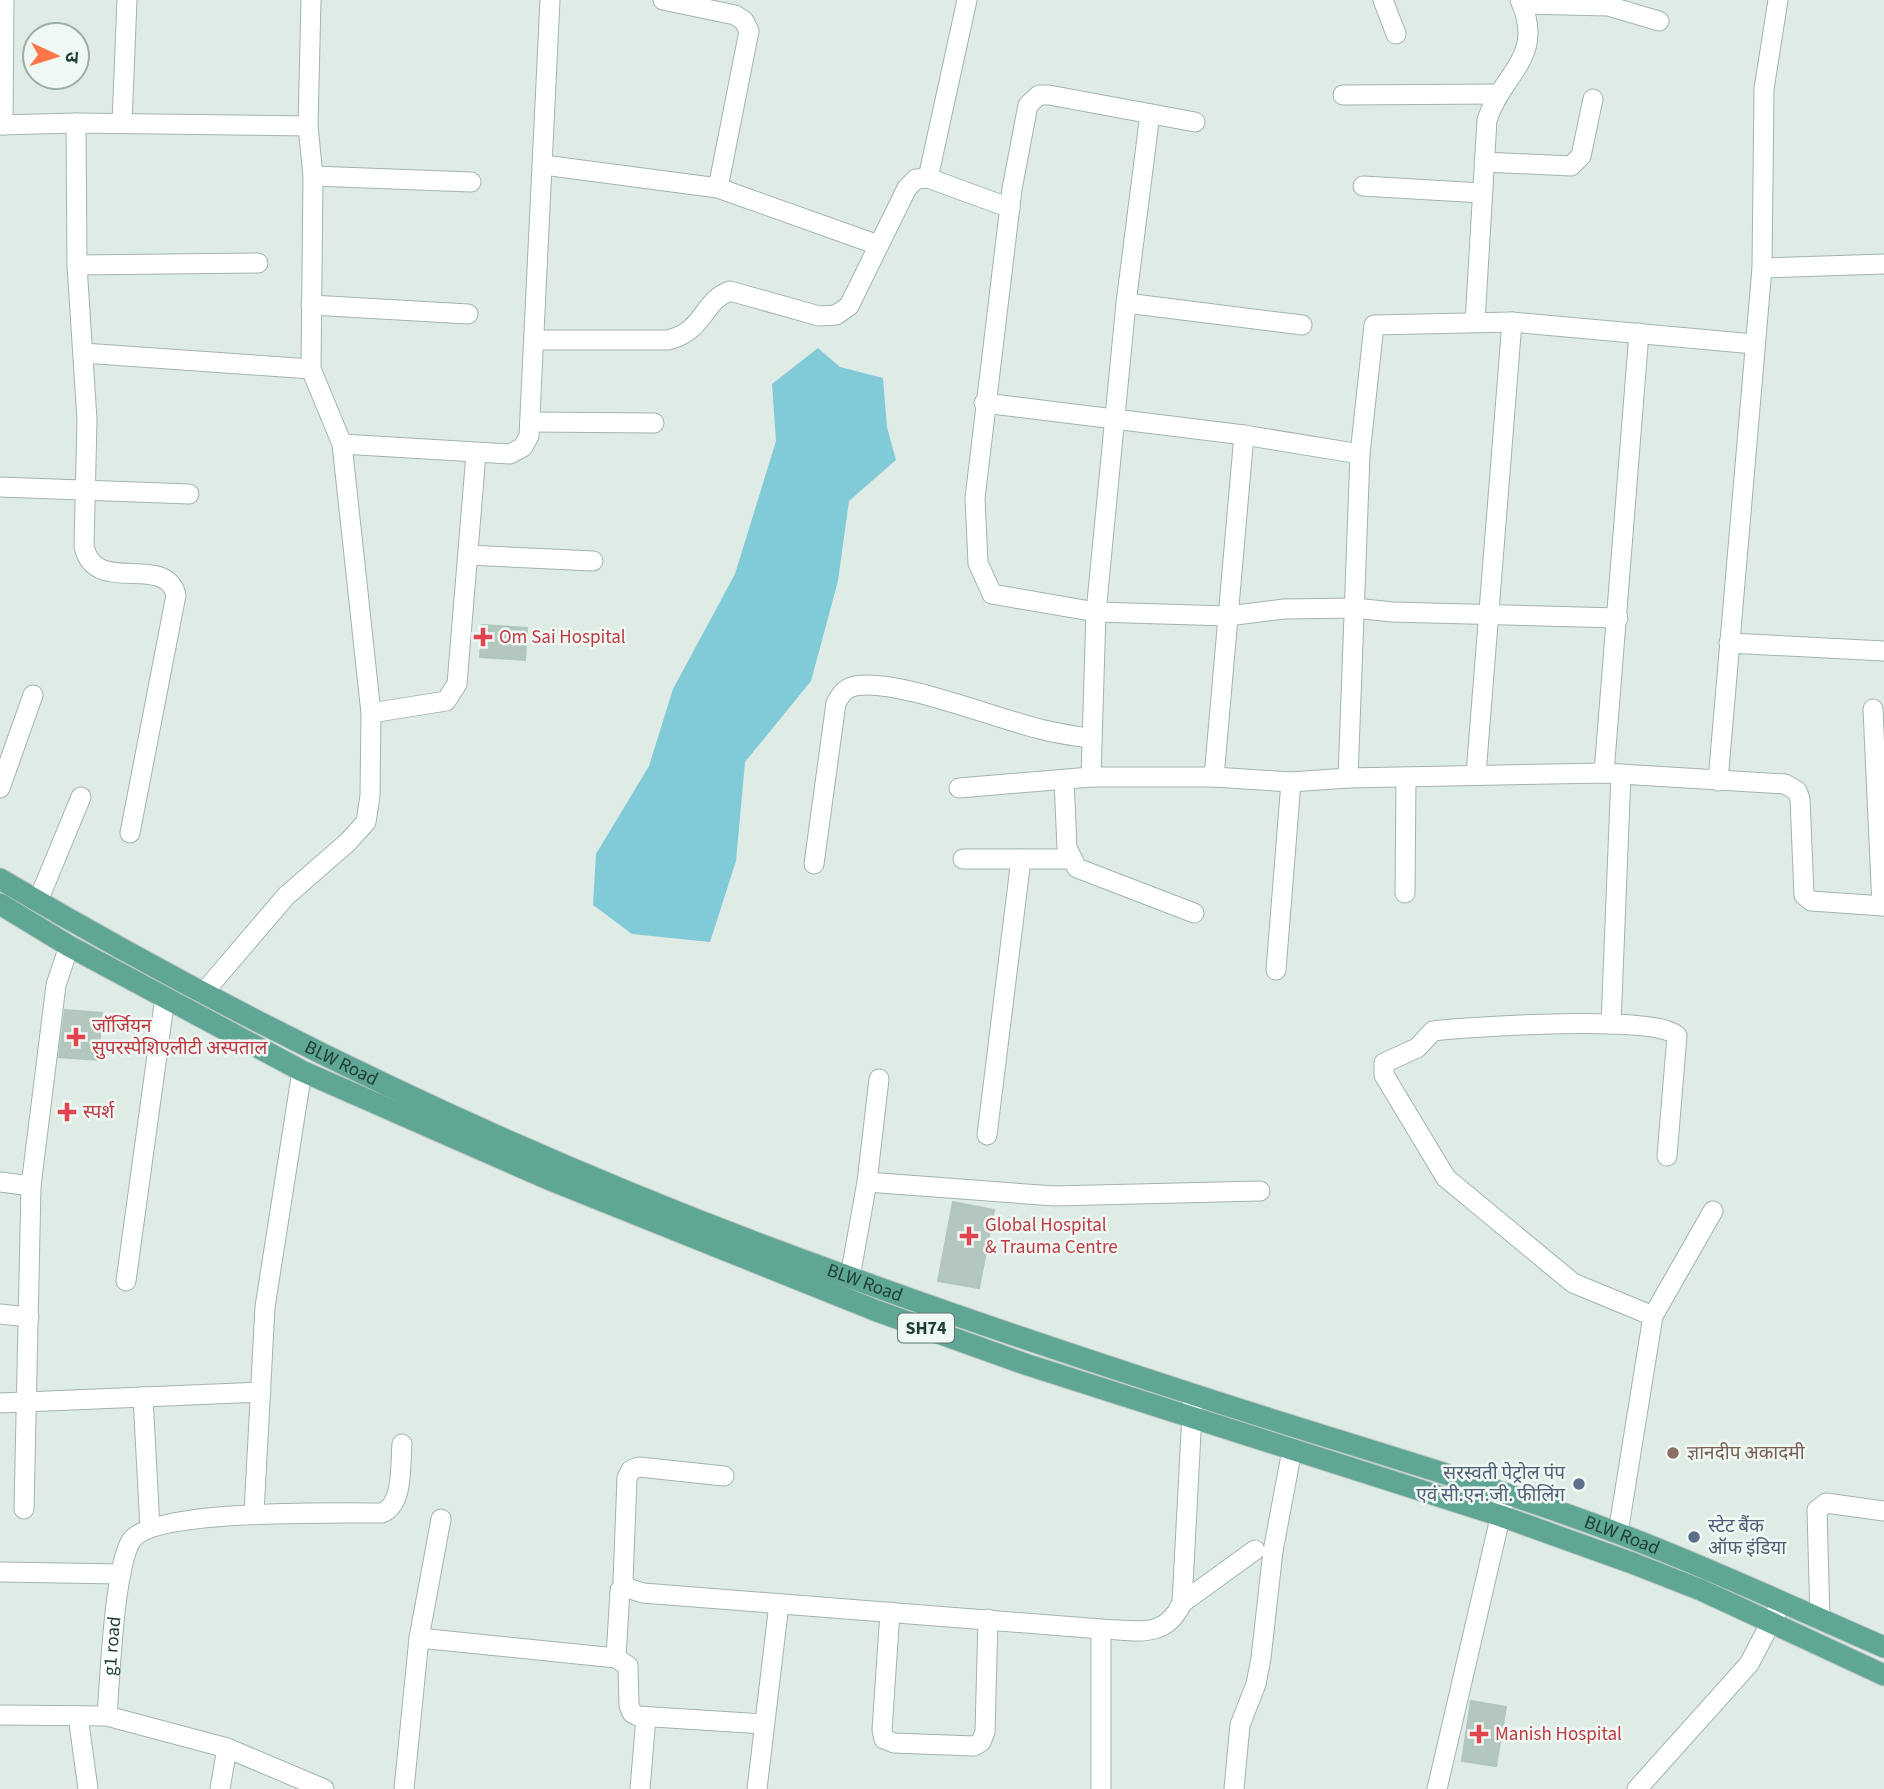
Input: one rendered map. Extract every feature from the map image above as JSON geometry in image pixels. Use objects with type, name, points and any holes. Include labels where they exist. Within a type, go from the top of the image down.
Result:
[{"type":"main road","name":"BLW Road","points":[[0,879],[38,901],[129,966],[168,976],[205,991],[215,1000],[289,1039],[390,1088],[595,1179],[850,1278],[1193,1395],[1506,1493],[1618,1533],[1782,1601],[1884,1647]]},
{"type":"main road","name":"SH74","points":[[0,904],[69,946],[129,966],[165,997],[302,1071],[548,1179],[877,1311],[1025,1364],[1500,1516],[1644,1567],[1884,1675]]},
{"type":"main road","points":[[278,1058],[289,1039]]},
{"type":"street","points":[[4,0],[1,125],[122,123],[308,126]]},
{"type":"street","points":[[122,123],[127,0]]},
{"type":"street","points":[[205,991],[286,896],[348,842],[366,822],[371,713],[342,444],[311,369],[313,176],[308,126],[311,0]]},
{"type":"street","points":[[342,444],[510,454],[523,447],[529,436],[550,0]]},
{"type":"street","points":[[663,0],[735,15],[744,21],[749,31],[718,188]]},
{"type":"street","points":[[928,178],[967,0]]},
{"type":"street","points":[[1383,0],[1396,34]]},
{"type":"street","points":[[1718,781],[1762,268],[1764,89],[1778,0]]},
{"type":"street","points":[[1475,323],[1487,120],[1498,94],[1523,62],[1530,30],[1521,2],[1608,6],[1660,21]]},
{"type":"street","points":[[1343,94],[1498,94]]},
{"type":"street","points":[[1195,122],[1049,95],[1034,98],[1028,105],[1010,208],[984,403],[975,498],[978,563],[992,594],[1096,612],[1228,616],[1284,609],[1354,608],[1618,618]]},
{"type":"street","points":[[1484,162],[1571,166],[1581,156],[1593,99]]},
{"type":"street","points":[[1091,777],[1096,612],[1126,303],[1150,114]]},
{"type":"street","points":[[76,123],[77,265],[87,419],[87,491],[83,546],[87,560],[97,570],[163,577],[174,587],[176,595],[130,833]]},
{"type":"street","points":[[544,165],[718,188],[878,245]]},
{"type":"street","points":[[313,176],[471,182]]},
{"type":"street","points":[[534,340],[677,338],[685,336],[697,325],[719,295],[730,291],[819,316],[836,316],[849,306],[906,188],[916,180],[928,178],[1010,208]]},
{"type":"street","points":[[1363,186],[1482,193]]},
{"type":"street","points":[[77,265],[258,263]]},
{"type":"street","points":[[1762,268],[1884,264]]},
{"type":"street","points":[[1126,303],[1301,325]]},
{"type":"street","points":[[311,305],[468,314]]},
{"type":"street","points":[[1348,778],[1360,454],[1374,325],[1512,322],[1755,344]]},
{"type":"street","points":[[1476,775],[1512,322]]},
{"type":"street","points":[[1611,1024],[1612,773],[1618,618],[1639,333]]},
{"type":"street","points":[[83,353],[311,369]]},
{"type":"street","points":[[984,403],[1244,435],[1360,454]]},
{"type":"street","points":[[530,422],[654,423]]},
{"type":"street","points":[[1214,778],[1244,435]]},
{"type":"street","points":[[371,713],[446,701],[453,694],[457,684],[476,454]]},
{"type":"street","points":[[0,486],[189,494]]},
{"type":"street","points":[[468,555],[593,561]]},
{"type":"street","points":[[1729,643],[1884,651]]},
{"type":"street","points":[[814,864],[836,703],[843,691],[854,686],[871,685],[926,696],[1044,730],[1092,738]]},
{"type":"street","points":[[0,789],[33,695]]},
{"type":"street","points":[[959,788],[1091,777],[1291,782],[1348,778],[1612,773],[1792,787],[1800,799],[1804,895],[1811,901],[1883,906],[1873,709]]},
{"type":"street","points":[[1405,893],[1406,778]]},
{"type":"street","points":[[1064,780],[1067,848],[1077,867],[1194,913]]},
{"type":"street","points":[[1276,970],[1291,782]]},
{"type":"street","points":[[38,901],[81,797]]},
{"type":"street","points":[[962,859],[1071,859]]},
{"type":"street","points":[[987,1135],[1021,859]]},
{"type":"street","points":[[24,1509],[32,1186],[55,985],[69,946]]},
{"type":"street","points":[[126,1281],[165,997]]},
{"type":"street","points":[[1653,1316],[1573,1283],[1446,1178],[1383,1069],[1387,1060],[1417,1048],[1433,1031],[1611,1024],[1667,1028],[1677,1036],[1667,1156]]},
{"type":"street","points":[[254,1513],[265,1307],[302,1071]]},
{"type":"street","points":[[850,1278],[867,1182],[879,1079]]},
{"type":"street","points":[[0,1182],[32,1186]]},
{"type":"street","points":[[867,1182],[1054,1196],[1260,1191]]},
{"type":"street","points":[[1618,1533],[1653,1316],[1713,1210]]},
{"type":"street","points":[[0,1314],[29,1317]]},
{"type":"street","points":[[0,1402],[261,1392]]},
{"type":"street","points":[[724,1476],[639,1467],[631,1471],[627,1478],[623,1581],[627,1588],[643,1594],[1101,1629],[1154,1630],[1167,1626],[1182,1603],[1193,1395]]},
{"type":"street","points":[[143,1397],[150,1528],[254,1513],[382,1513],[390,1509],[396,1501],[402,1444]]},
{"type":"street","points":[[1234,1789],[1240,1725],[1256,1684],[1261,1658],[1273,1551],[1292,1450]]},
{"type":"street","points":[[1437,1789],[1506,1493]]},
{"type":"street","points":[[1820,1619],[1816,1510],[1826,1503],[1884,1511]]},
{"type":"street","points":[[404,1789],[419,1638],[441,1518]]},
{"type":"street","name":"g1 road","points":[[107,1716],[121,1574],[132,1540],[150,1528]]},
{"type":"street","points":[[1182,1603],[1255,1550]]},
{"type":"street","points":[[0,1572],[121,1574]]},
{"type":"street","points":[[616,1658],[620,1590]]},
{"type":"street","points":[[1645,1788],[1749,1664],[1782,1601]]},
{"type":"street","points":[[757,1789],[779,1604]]},
{"type":"street","points":[[891,1612],[882,1730],[884,1739],[894,1742],[974,1746],[981,1742],[985,1732],[988,1619]]},
{"type":"street","points":[[1101,1629],[1101,1789]]},
{"type":"street","points":[[419,1638],[616,1658],[628,1666],[629,1706],[632,1713],[646,1717],[764,1724]]},
{"type":"street","points":[[0,1715],[107,1716],[227,1748],[324,1789]]},
{"type":"street","points":[[78,1716],[88,1789]]},
{"type":"street","points":[[640,1789],[646,1717]]},
{"type":"street","points":[[220,1789],[227,1748]]},
{"type":"water","points":[[818,348],[840,367],[883,378],[887,427],[896,460],[849,501],[838,581],[811,681],[745,762],[736,861],[710,942],[632,934],[593,905],[596,854],[649,766],[673,689],[735,574],[776,441],[772,384]]},
{"type":"building","points":[[482,625],[527,628],[525,660],[480,657]]},
{"type":"building","points":[[65,1010],[102,1013],[98,1060],[59,1057]]},
{"type":"building","points":[[953,1202],[994,1210],[979,1288],[938,1281]]},
{"type":"building","points":[[1471,1701],[1506,1707],[1496,1766],[1462,1761]]},
{"type":"place","name":"Om Sai Hospital","points":[[483,637]]},
{"type":"place","name":"जाॅर्जियन सुपरस्पेशिएलीटी अस्पताल","points":[[76,1037]]},
{"type":"place","name":"स्पर्श","points":[[67,1112]]},
{"type":"place","name":"Global Hospital & Trauma Centre","points":[[969,1236]]},
{"type":"place","name":"ज्ञानदीप अकादमी","points":[[1673,1453]]},
{"type":"place","name":"सरस्वती पेट्रोल पंप एवं सी.एन.जी. फीलिंग","points":[[1579,1484]]},
{"type":"place","name":"स्टेट बैंक ऑफ इंडिया","points":[[1694,1537]]},
{"type":"place","name":"Manish Hospital","points":[[1479,1734]]}]
